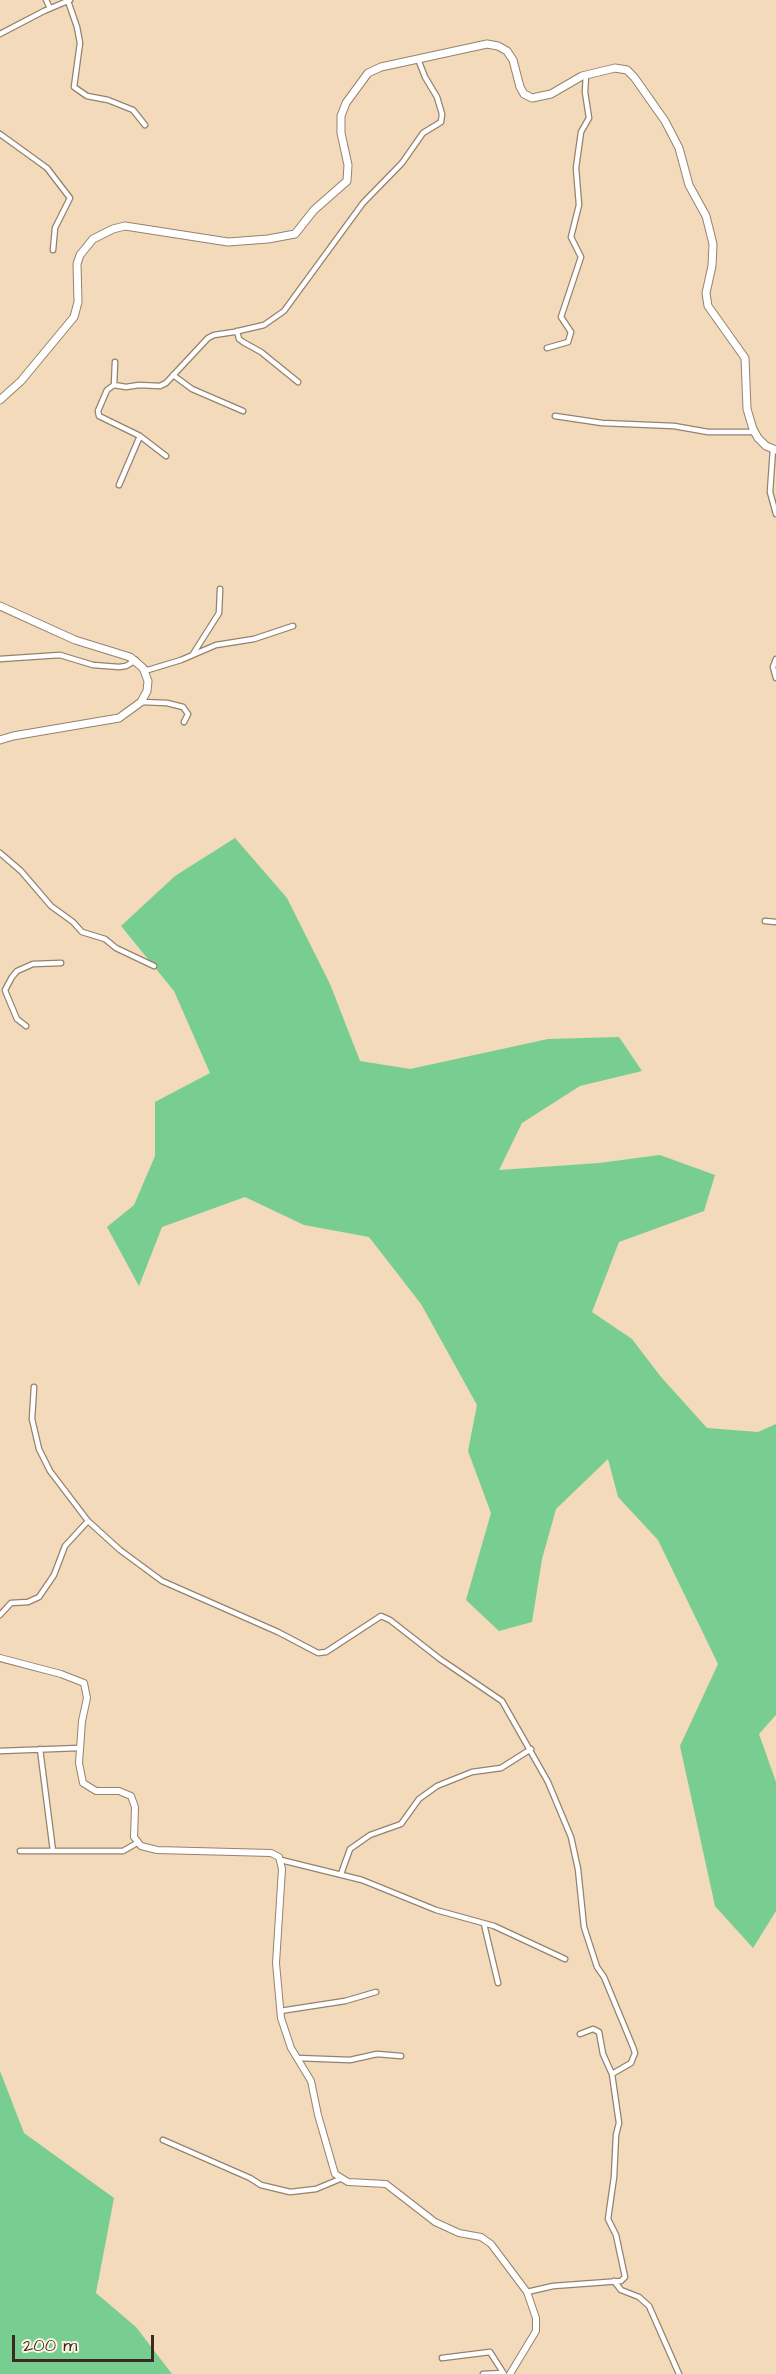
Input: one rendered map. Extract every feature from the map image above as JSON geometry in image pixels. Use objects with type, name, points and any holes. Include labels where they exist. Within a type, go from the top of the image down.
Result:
[{"type":"main road","points":[[0,400],[21,381],[74,317],[78,302],[77,264],[80,255],[93,239],[125,226],[228,242],[295,234],[314,210],[347,181],[348,165],[341,133],[341,116],[357,85],[368,73],[465,47],[487,44],[507,51],[513,60],[520,87],[524,94],[532,98],[551,94],[586,75],[621,68],[631,73],[665,121],[679,148],[689,184],[711,231],[714,256],[706,293],[708,306],[745,358],[747,409],[758,438],[774,450]]},
{"type":"main road","points":[[0,606],[75,640],[136,660],[143,668],[148,681],[147,691],[141,702],[124,716],[0,740]]},
{"type":"street","points":[[46,0],[50,8]]},
{"type":"street","points":[[0,34],[50,8],[69,1],[80,43],[74,87],[87,96],[108,100],[133,110],[145,125]]},
{"type":"street","points":[[166,456],[140,436],[99,416],[98,411],[107,390],[114,385],[130,388],[140,385],[160,386],[214,334],[237,332],[264,324],[284,311],[363,203],[402,163],[423,133],[441,122],[440,106],[418,59]]},
{"type":"street","points":[[547,348],[568,342],[571,332],[561,317],[581,257],[571,237],[579,205],[576,168],[581,132],[589,118],[585,92],[586,75]]},
{"type":"street","points":[[0,134],[47,168],[70,198],[55,228],[53,250]]},
{"type":"street","points":[[237,332],[239,339],[261,352],[298,382]]},
{"type":"street","points":[[114,362],[114,385]]},
{"type":"street","points":[[173,375],[192,389],[243,411]]},
{"type":"street","points":[[555,416],[602,423],[674,426],[708,432],[755,432]]},
{"type":"street","points":[[119,485],[140,436]]},
{"type":"street","points":[[774,450],[770,492],[776,514]]},
{"type":"street","points":[[193,654],[219,613],[220,588]]},
{"type":"street","points":[[143,668],[148,670],[216,645],[254,639],[293,626]]},
{"type":"street","points":[[0,659],[60,655],[93,665],[119,667],[136,660]]},
{"type":"street","points":[[776,660],[773,667],[776,678]]},
{"type":"street","points":[[141,702],[167,703],[183,707],[188,714],[184,722]]},
{"type":"street","points":[[0,854],[21,871],[51,906],[73,922],[82,932],[105,939],[116,948],[154,966]]},
{"type":"street","points":[[765,921],[776,922]]},
{"type":"street","points":[[26,1026],[21,1024],[12,1011],[3,990],[12,977],[25,967],[33,964],[61,963]]},
{"type":"street","points":[[34,1387],[32,1419],[39,1449],[50,1471],[88,1521],[120,1550],[162,1581],[278,1632],[318,1653],[326,1652],[374,1618],[381,1616],[390,1620],[440,1659],[502,1701],[548,1782],[571,1837],[578,1869],[584,1927],[597,1967],[604,1977],[635,2053],[631,2063],[612,2074]]},
{"type":"street","points":[[0,1615],[11,1603],[28,1602],[39,1597],[54,1575],[65,1546],[88,1521]]},
{"type":"street","points":[[0,1658],[61,1674],[84,1683],[87,1698],[79,1748],[80,1773],[83,1783],[96,1791],[119,1791],[131,1796],[135,1807],[134,1836],[137,1843],[145,1848],[275,1853],[281,1860],[341,1874],[392,1891],[436,1910],[484,1924],[533,1942],[565,1959]]},
{"type":"street","points":[[0,1751],[79,1748]]},
{"type":"street","points":[[40,1749],[53,1851]]},
{"type":"street","points":[[341,1874],[350,1849],[370,1835],[400,1824],[419,1799],[437,1786],[472,1772],[501,1768],[531,1749]]},
{"type":"street","points":[[20,1851],[123,1851],[137,1843]]},
{"type":"street","points":[[281,1860],[276,1963],[280,2011],[285,2034],[311,2081],[335,2174],[348,2182],[386,2184],[424,2215],[448,2230],[486,2239],[501,2255],[527,2292],[537,2326],[531,2341],[506,2374]]},
{"type":"street","points":[[484,1924],[498,1983]]},
{"type":"street","points":[[280,2011],[345,2001],[376,1992]]},
{"type":"street","points":[[527,2292],[553,2286],[624,2280],[625,2274],[616,2235],[608,2219],[619,2123],[612,2074],[603,2054],[599,2032],[593,2029],[580,2034]]},
{"type":"street","points":[[297,2058],[350,2060],[376,2054],[401,2056]]},
{"type":"street","points":[[163,2139],[261,2185],[290,2192],[316,2189],[340,2179]]},
{"type":"street","points":[[614,2281],[621,2290],[639,2297],[649,2306],[679,2374]]},
{"type":"street","points":[[442,2358],[486,2351],[492,2354],[506,2374]]},
{"type":"street","points":[[483,2374],[506,2374]]},
{"type":"green space","points":[[235,838],[287,898],[330,984],[360,1061],[410,1069],[548,1039],[619,1037],[642,1071],[580,1086],[522,1123],[499,1170],[599,1163],[660,1155],[715,1175],[704,1211],[619,1242],[592,1312],[632,1339],[661,1377],[707,1428],[758,1432],[776,1424],[776,1715],[759,1734],[776,1782],[776,1911],[753,1948],[715,1906],[680,1746],[718,1664],[658,1540],[618,1497],[608,1459],[556,1509],[542,1559],[532,1622],[499,1631],[466,1600],[491,1513],[468,1451],[477,1405],[421,1304],[369,1237],[304,1225],[245,1197],[162,1227],[139,1286],[107,1227],[134,1205],[155,1156],[155,1102],[210,1073],[174,991],[121,926],[175,876]]},
{"type":"green space","points":[[0,2071],[24,2133],[114,2198],[96,2293],[136,2327],[172,2374],[0,2374]]}]
